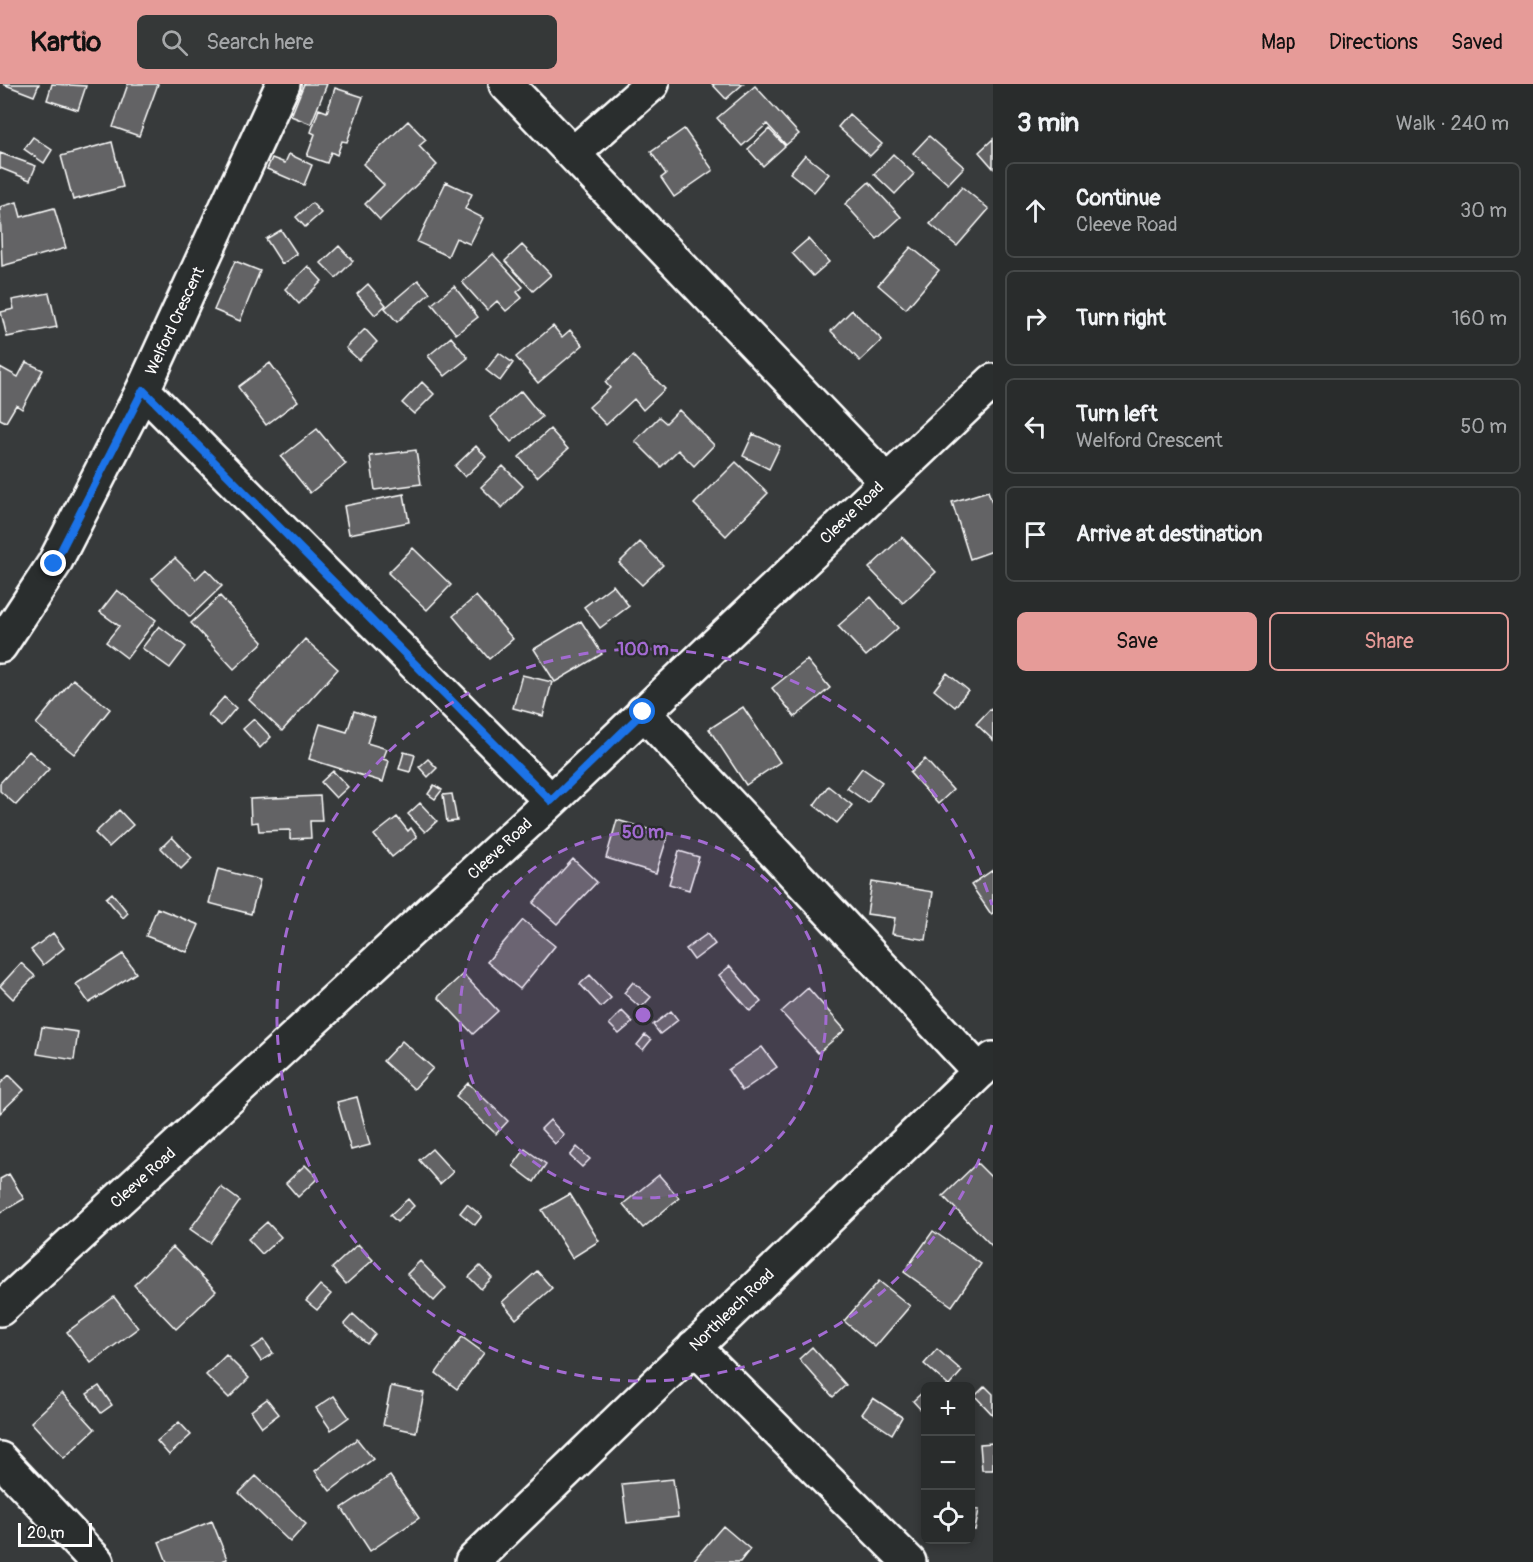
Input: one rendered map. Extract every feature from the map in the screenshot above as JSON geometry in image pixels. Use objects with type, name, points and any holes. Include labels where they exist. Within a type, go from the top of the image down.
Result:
[{"type":"street","name":"Welford Crescent","points":[[0,645],[54,564],[143,390],[284,84]]},
{"type":"street","points":[[506,84],[886,481]]},
{"type":"street","points":[[573,154],[652,84]]},
{"type":"street","name":"Cleeve Road","points":[[0,1309],[551,801],[993,381]]},
{"type":"street","points":[[143,390],[551,801]]},
{"type":"street","points":[[643,712],[986,1066]]},
{"type":"street","name":"Northleach Road","points":[[472,1562],[986,1066]]},
{"type":"street","points":[[694,1347],[909,1562]]},
{"type":"street","points":[[0,1458],[97,1562]]},
{"type":"building","points":[[3,84],[39,84],[34,96]]},
{"type":"building","points":[[52,84],[86,86],[78,110],[47,100]]},
{"type":"building","points":[[128,84],[158,84],[139,136],[113,127]]},
{"type":"building","points":[[304,84],[327,84],[311,124],[291,116]]},
{"type":"building","points":[[712,84],[743,84],[726,99]]},
{"type":"building","points":[[755,86],[799,134],[786,145],[767,124],[742,146],[717,118]]},
{"type":"building","points":[[335,88],[363,97],[347,142],[342,141],[337,155],[331,152],[327,163],[307,156],[315,134],[311,132],[319,109],[327,112]]},
{"type":"building","points":[[849,114],[882,144],[870,156],[838,127]]},
{"type":"building","points":[[408,121],[426,140],[419,146],[437,165],[380,220],[365,204],[384,185],[363,164]]},
{"type":"building","points":[[684,129],[713,170],[674,197],[661,178],[666,174],[651,152]]},
{"type":"building","points":[[769,129],[785,146],[763,166],[748,149]]},
{"type":"building","points":[[929,136],[964,167],[948,184],[913,153]]},
{"type":"building","points":[[33,137],[52,150],[44,163],[24,149]]},
{"type":"building","points":[[993,139],[993,168],[979,152]]},
{"type":"building","points":[[112,142],[123,187],[73,200],[61,156]]},
{"type":"building","points":[[0,153],[36,166],[30,180],[0,168]]},
{"type":"building","points":[[289,154],[312,165],[304,185],[267,169],[272,158],[285,163]]},
{"type":"building","points":[[893,154],[914,174],[895,194],[874,174]]},
{"type":"building","points":[[805,155],[829,174],[814,192],[790,173]]},
{"type":"building","points":[[446,182],[472,194],[465,209],[483,218],[470,244],[456,238],[448,256],[417,242]]},
{"type":"building","points":[[869,182],[901,217],[877,239],[845,204]]},
{"type":"building","points":[[962,187],[989,209],[957,246],[930,224]]},
{"type":"building","points":[[17,202],[21,217],[54,208],[66,248],[2,266],[0,207]]},
{"type":"building","points":[[312,203],[321,213],[305,227],[296,217]]},
{"type":"building","points":[[281,230],[297,254],[282,264],[266,239]]},
{"type":"building","points":[[808,239],[829,262],[813,276],[792,253]]},
{"type":"building","points":[[522,245],[551,275],[533,291],[505,261]]},
{"type":"building","points":[[339,246],[353,261],[336,278],[321,263]]},
{"type":"building","points":[[911,247],[939,270],[906,309],[878,285]]},
{"type":"building","points":[[493,254],[523,287],[517,292],[522,298],[506,311],[497,301],[487,310],[462,282]]},
{"type":"building","points":[[235,261],[260,271],[240,321],[214,310]]},
{"type":"building","points":[[308,266],[322,281],[299,304],[285,289]]},
{"type":"building","points":[[418,280],[430,293],[397,322],[385,308]]},
{"type":"building","points":[[368,284],[386,305],[375,315],[357,294]]},
{"type":"building","points":[[454,286],[478,317],[456,334],[432,304]]},
{"type":"building","points":[[49,293],[57,327],[7,337],[1,312],[14,309],[12,300]]},
{"type":"building","points":[[852,310],[882,340],[860,361],[831,331]]},
{"type":"building","points":[[553,326],[562,337],[570,330],[583,345],[538,383],[516,357]]},
{"type":"building","points":[[365,329],[377,342],[359,360],[346,348]]},
{"type":"building","points":[[451,337],[468,358],[445,376],[428,356]]},
{"type":"building","points":[[499,353],[513,363],[500,381],[486,370]]},
{"type":"building","points":[[633,356],[665,389],[643,410],[634,399],[606,425],[589,407],[610,388],[605,382]]},
{"type":"building","points":[[26,362],[43,370],[22,409],[16,405],[6,422],[0,419],[0,367],[18,377]]},
{"type":"building","points":[[270,363],[298,401],[266,425],[238,387]]},
{"type":"building","points":[[422,382],[434,394],[414,414],[402,403]]},
{"type":"building","points":[[521,391],[542,417],[511,442],[490,417]]},
{"type":"building","points":[[679,410],[714,445],[694,466],[678,450],[661,467],[635,441],[659,417],[666,423]]},
{"type":"building","points":[[317,429],[346,464],[310,493],[281,457]]},
{"type":"building","points":[[550,429],[568,449],[537,477],[519,457]]},
{"type":"building","points":[[753,434],[780,446],[769,469],[743,456]]},
{"type":"building","points":[[476,446],[486,457],[465,477],[455,466]]},
{"type":"building","points":[[416,450],[421,484],[375,490],[370,456]]},
{"type":"building","points":[[736,462],[768,493],[726,536],[694,504]]},
{"type":"building","points":[[503,466],[523,486],[502,508],[481,487]]},
{"type":"building","points":[[988,491],[993,505],[993,551],[970,559],[952,502]]},
{"type":"building","points":[[404,494],[409,522],[349,534],[344,506]]},
{"type":"building","points":[[902,537],[936,572],[903,603],[869,568]]},
{"type":"building","points":[[640,542],[663,565],[642,585],[619,563]]},
{"type":"building","points":[[413,548],[451,585],[427,610],[388,573]]},
{"type":"building","points":[[175,558],[196,579],[206,569],[222,586],[190,617],[152,579]]},
{"type":"building","points":[[613,585],[629,606],[600,628],[584,607]]},
{"type":"building","points":[[117,590],[156,620],[127,658],[106,642],[119,626],[100,612]]},
{"type":"building","points":[[220,596],[263,642],[234,669],[191,623]]},
{"type":"building","points":[[476,596],[513,639],[489,659],[453,616]]},
{"type":"building","points":[[871,597],[898,628],[866,656],[838,626]]},
{"type":"building","points":[[581,621],[602,654],[555,682],[534,649]]},
{"type":"building","points":[[159,626],[186,647],[170,668],[142,648]]},
{"type":"building","points":[[305,639],[338,669],[282,731],[249,700]]},
{"type":"building","points":[[807,660],[830,688],[795,717],[772,688]]},
{"type":"building","points":[[947,673],[968,690],[955,707],[934,690]]},
{"type":"building","points":[[522,675],[552,682],[543,716],[513,708]]},
{"type":"building","points":[[73,679],[110,709],[74,754],[36,724]]},
{"type":"building","points":[[224,697],[236,708],[221,726],[208,715]]},
{"type":"building","points":[[743,707],[780,762],[746,785],[709,729]]},
{"type":"building","points":[[990,709],[993,712],[993,740],[976,724]]},
{"type":"building","points":[[354,711],[375,718],[367,743],[387,749],[383,759],[389,761],[383,782],[309,759],[320,724],[347,732]]},
{"type":"building","points":[[254,719],[271,737],[260,748],[243,729]]},
{"type":"building","points":[[29,751],[49,769],[16,805],[0,791],[0,783]]},
{"type":"building","points":[[404,752],[415,755],[410,772],[399,769]]},
{"type":"building","points":[[428,759],[437,768],[428,777],[419,767]]},
{"type":"building","points":[[925,759],[953,790],[938,804],[910,773]]},
{"type":"building","points":[[862,768],[882,782],[868,803],[847,788]]},
{"type":"building","points":[[333,771],[348,787],[336,798],[321,782]]},
{"type":"building","points":[[434,785],[442,790],[435,799],[428,794]]},
{"type":"building","points":[[828,786],[852,805],[837,823],[814,805]]},
{"type":"building","points":[[452,794],[457,821],[447,822],[443,795]]},
{"type":"building","points":[[320,796],[322,821],[310,821],[311,838],[290,839],[290,830],[259,831],[258,822],[251,823],[250,799]]},
{"type":"building","points":[[420,803],[437,821],[425,832],[408,814]]},
{"type":"building","points":[[119,810],[133,825],[109,847],[95,833]]},
{"type":"building","points":[[397,817],[408,831],[411,828],[417,837],[392,857],[374,835]]},
{"type":"building","points":[[617,820],[668,835],[656,873],[606,858]]},
{"type":"building","points":[[172,837],[192,858],[181,869],[161,848]]},
{"type":"building","points":[[679,851],[699,857],[689,890],[669,884]]},
{"type":"building","points":[[573,859],[597,882],[557,924],[533,903]]},
{"type":"building","points":[[218,869],[260,880],[251,914],[209,903]]},
{"type":"building","points":[[993,870],[993,913],[991,914],[971,885]]},
{"type":"building","points":[[872,882],[933,892],[926,940],[892,934],[895,918],[867,914]]},
{"type":"building","points":[[112,893],[128,913],[123,918],[106,898]]},
{"type":"building","points":[[157,908],[199,925],[187,952],[146,936]]},
{"type":"building","points":[[523,920],[555,946],[520,989],[487,962]]},
{"type":"building","points":[[53,933],[64,948],[43,965],[31,950]]},
{"type":"building","points":[[707,934],[715,944],[694,960],[686,949]]},
{"type":"building","points":[[123,954],[136,973],[89,1003],[76,984]]},
{"type":"building","points":[[21,963],[35,976],[13,999],[0,986]]},
{"type":"building","points":[[730,966],[761,1002],[750,1011],[719,975]]},
{"type":"building","points":[[463,974],[498,1011],[473,1034],[438,997]]},
{"type":"building","points":[[590,975],[611,998],[601,1007],[580,984]]},
{"type":"building","points":[[633,982],[651,997],[641,1008],[624,993]]},
{"type":"building","points":[[808,988],[845,1030],[818,1053],[781,1012]]},
{"type":"building","points":[[622,1011],[633,1022],[619,1034],[609,1024]]},
{"type":"building","points":[[671,1011],[678,1020],[660,1034],[653,1025]]},
{"type":"building","points":[[42,1027],[78,1032],[74,1060],[37,1054]]},
{"type":"building","points":[[645,1035],[651,1040],[643,1050],[637,1045]]},
{"type":"building","points":[[402,1041],[433,1068],[414,1089],[383,1061]]},
{"type":"building","points":[[762,1047],[777,1067],[742,1091],[728,1070]]},
{"type":"building","points":[[9,1075],[24,1090],[0,1113],[0,1084]]},
{"type":"building","points":[[468,1083],[508,1121],[496,1134],[456,1096]]},
{"type":"building","points":[[357,1097],[370,1145],[351,1150],[337,1102]]},
{"type":"building","points":[[550,1120],[564,1135],[555,1144],[541,1129]]},
{"type":"building","points":[[577,1147],[590,1159],[582,1167],[570,1156]]},
{"type":"building","points":[[432,1149],[453,1172],[440,1184],[419,1160]]},
{"type":"building","points":[[525,1149],[546,1164],[534,1182],[513,1166]]},
{"type":"building","points":[[977,1163],[993,1179],[993,1247],[943,1196]]},
{"type":"building","points":[[305,1165],[318,1178],[298,1197],[286,1183]]},
{"type":"building","points":[[9,1174],[24,1199],[0,1213],[0,1179]]},
{"type":"building","points":[[659,1175],[679,1198],[643,1228],[623,1204]]},
{"type":"building","points":[[221,1187],[240,1201],[210,1243],[190,1229]]},
{"type":"building","points":[[570,1194],[599,1241],[572,1258],[542,1210]]},
{"type":"building","points":[[408,1199],[414,1206],[397,1222],[390,1215]]},
{"type":"building","points":[[467,1204],[482,1216],[475,1225],[460,1213]]},
{"type":"building","points":[[267,1222],[281,1237],[262,1254],[248,1239]]},
{"type":"building","points":[[933,1231],[981,1264],[952,1306],[904,1272]]},
{"type":"building","points":[[358,1244],[373,1260],[346,1284],[332,1268]]},
{"type":"building","points":[[173,1247],[216,1291],[176,1329],[134,1285]]},
{"type":"building","points":[[420,1261],[446,1288],[434,1301],[407,1274]]},
{"type":"building","points":[[480,1266],[492,1278],[481,1289],[469,1277]]},
{"type":"building","points":[[537,1271],[552,1288],[516,1319],[502,1302]]},
{"type":"building","points":[[879,1281],[910,1306],[875,1347],[844,1321]]},
{"type":"building","points":[[320,1285],[331,1294],[317,1310],[306,1301]]},
{"type":"building","points":[[114,1297],[138,1328],[91,1363],[67,1332]]},
{"type":"building","points":[[353,1314],[375,1334],[367,1344],[344,1324]]},
{"type":"building","points":[[462,1337],[484,1353],[457,1389],[436,1373]]},
{"type":"building","points":[[264,1340],[273,1353],[261,1361],[252,1348]]},
{"type":"building","points":[[812,1347],[846,1385],[833,1397],[799,1359]]},
{"type":"building","points":[[937,1349],[962,1371],[952,1382],[944,1382],[924,1364]]},
{"type":"building","points":[[226,1355],[249,1378],[229,1398],[206,1375]]},
{"type":"building","points":[[99,1386],[112,1405],[101,1413],[87,1394]]},
{"type":"building","points":[[391,1386],[424,1393],[416,1432],[383,1425]]},
{"type":"building","points":[[985,1386],[993,1394],[993,1415],[975,1396]]},
{"type":"building","points":[[62,1393],[95,1429],[64,1458],[31,1422]]},
{"type":"building","points":[[921,1394],[921,1410],[913,1401]]},
{"type":"building","points":[[334,1396],[349,1417],[331,1430],[316,1408]]},
{"type":"building","points":[[873,1398],[902,1417],[892,1434],[862,1414]]},
{"type":"building","points":[[267,1399],[279,1414],[262,1427],[251,1411]]},
{"type":"building","points":[[179,1422],[191,1435],[169,1455],[157,1441]]},
{"type":"building","points":[[357,1439],[373,1459],[330,1491],[315,1471]]},
{"type":"building","points":[[993,1443],[993,1470],[982,1470],[980,1444]]},
{"type":"building","points":[[256,1476],[306,1524],[290,1542],[239,1493]]},
{"type":"building","points":[[390,1476],[419,1518],[370,1551],[342,1508]]},
{"type":"building","points":[[673,1479],[678,1517],[627,1523],[622,1484]]},
{"type":"building","points":[[975,1510],[979,1510],[975,1530]]},
{"type":"building","points":[[212,1521],[227,1559],[220,1562],[167,1562],[159,1542]]},
{"type":"building","points":[[723,1526],[750,1549],[740,1562],[692,1562]]},
{"type":"route","points":[[54,564],[143,390],[551,801],[643,712]]}]
